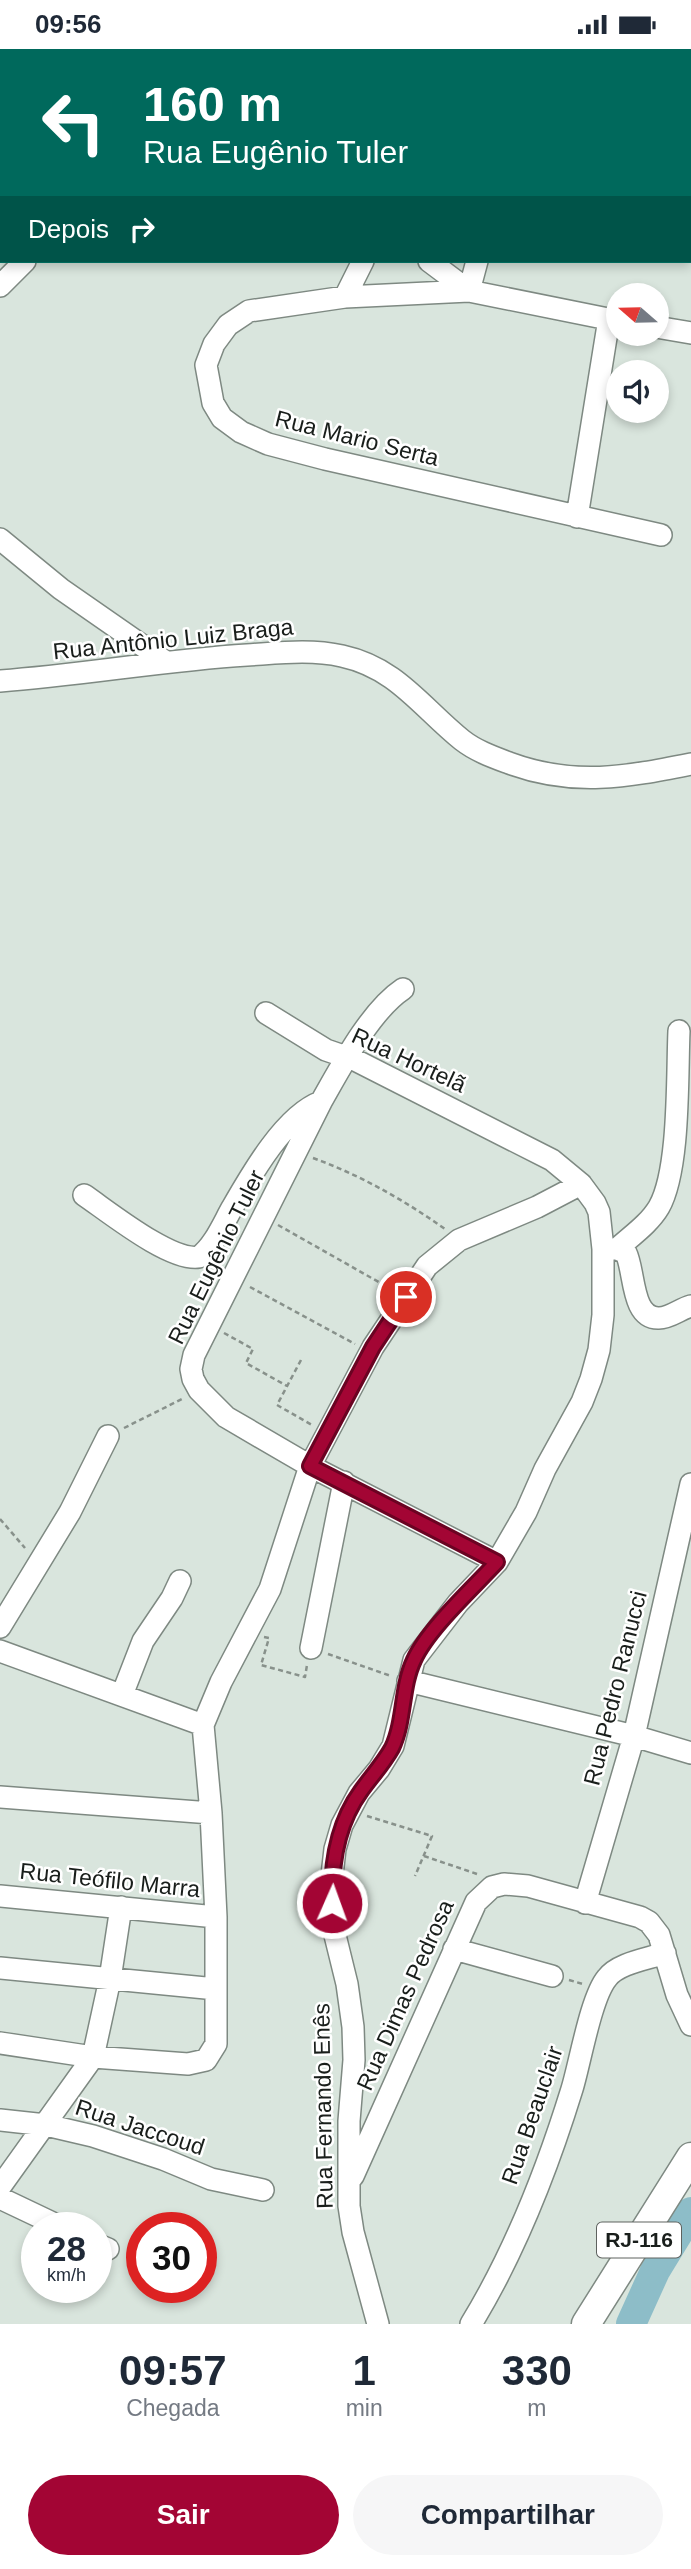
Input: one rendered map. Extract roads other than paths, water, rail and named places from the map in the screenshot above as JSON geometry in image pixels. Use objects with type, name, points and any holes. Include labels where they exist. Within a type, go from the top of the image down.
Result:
[{"type":"main road","name":"RJ-116","points":[[586,2324],[691,2157]]},
{"type":"main road","name":"RJ-116","points":[[605,2324],[691,2186]]},
{"type":"street","points":[[0,286],[23,263]]},
{"type":"street","points":[[345,297],[362,263]]},
{"type":"street","points":[[432,263],[469,291],[606,319]]},
{"type":"street","points":[[469,291],[476,263]]},
{"type":"street","name":"Rua Mario Serta","points":[[469,291],[345,297],[249,311],[228,325],[214,344],[206,365],[213,403],[222,418],[241,432],[279,447],[661,535]]},
{"type":"street","points":[[669,329],[691,333]]},
{"type":"street","points":[[576,517],[608,347]]},
{"type":"street","points":[[0,539],[61,589],[166,662]]},
{"type":"street","name":"Rua Antônio Luiz Braga","points":[[0,681],[166,662],[318,652],[344,656],[399,681],[463,741],[488,756],[519,767],[570,779],[625,777],[691,764]]},
{"type":"street","name":"Rua Eugênio Tuler","points":[[310,1466],[226,1416],[199,1390],[193,1379],[192,1363],[321,1102],[347,1056],[389,998],[403,989]]},
{"type":"street","name":"Rua Hortelã","points":[[266,1013],[326,1050],[347,1056],[533,1149]]},
{"type":"street","points":[[610,1249],[650,1220],[660,1205],[668,1181],[674,1147],[679,1031]]},
{"type":"street","name":"Rua Eugênio Tuler","points":[[85,1195],[171,1251],[187,1258],[199,1257],[221,1228],[246,1184],[285,1132],[305,1110],[321,1102]]},
{"type":"street","name":"Rua Fernando Enês","points":[[379,2324],[353,2232],[349,2206],[353,2027],[347,1984],[332,1923],[331,1884],[335,1849],[342,1825],[359,1793],[379,1769],[393,1746],[414,1660],[426,1641],[497,1562],[526,1512],[591,1379],[599,1350],[610,1249],[592,1196],[552,1160],[533,1149]]},
{"type":"street","points":[[0,2043],[93,2057],[188,2064],[206,2060],[216,2044],[216,1917],[203,1725],[221,1682],[270,1590],[310,1466],[370,1352],[427,1266],[459,1240],[537,1207],[581,1184]]},
{"type":"street","points":[[610,1249],[626,1253],[643,1312],[652,1317],[663,1318],[691,1306]]},
{"type":"street","points":[[0,1627],[70,1512],[108,1436]]},
{"type":"street","points":[[310,1466],[497,1562]]},
{"type":"street","points":[[311,1649],[344,1482]]},
{"type":"street","name":"Rua Pedro Ranucci","points":[[585,1903],[634,1736],[691,1485]]},
{"type":"street","points":[[122,1695],[143,1641],[172,1598],[180,1581]]},
{"type":"street","points":[[0,1651],[203,1725]]},
{"type":"street","points":[[408,1681],[634,1736],[691,1753]]},
{"type":"street","points":[[0,1797],[211,1813]]},
{"type":"street","name":"Rua Dimas Pedrosa","points":[[351,2182],[454,1949],[481,1895],[492,1887],[504,1884],[528,1887],[585,1903]]},
{"type":"street","name":"Rua Teófilo Marra","points":[[0,1896],[216,1917]]},
{"type":"street","points":[[585,1903],[629,1913],[655,1928],[689,2014]]},
{"type":"street","points":[[0,2187],[93,2057],[110,1979],[121,1907]]},
{"type":"street","points":[[454,1949],[552,1976]]},
{"type":"street","name":"Rua Beauclair","points":[[471,2324],[499,2276],[555,2140],[600,1988],[615,1970],[665,1952]]},
{"type":"street","points":[[0,1968],[216,1989]]},
{"type":"street","name":"Rua Jaccoud","points":[[0,2120],[46,2125],[105,2140],[163,2159],[211,2179],[263,2190]]},
{"type":"street","points":[[0,2198],[29,2212]]},
{"type":"waterway","points":[[631,2324],[655,2271],[691,2212]]}]
